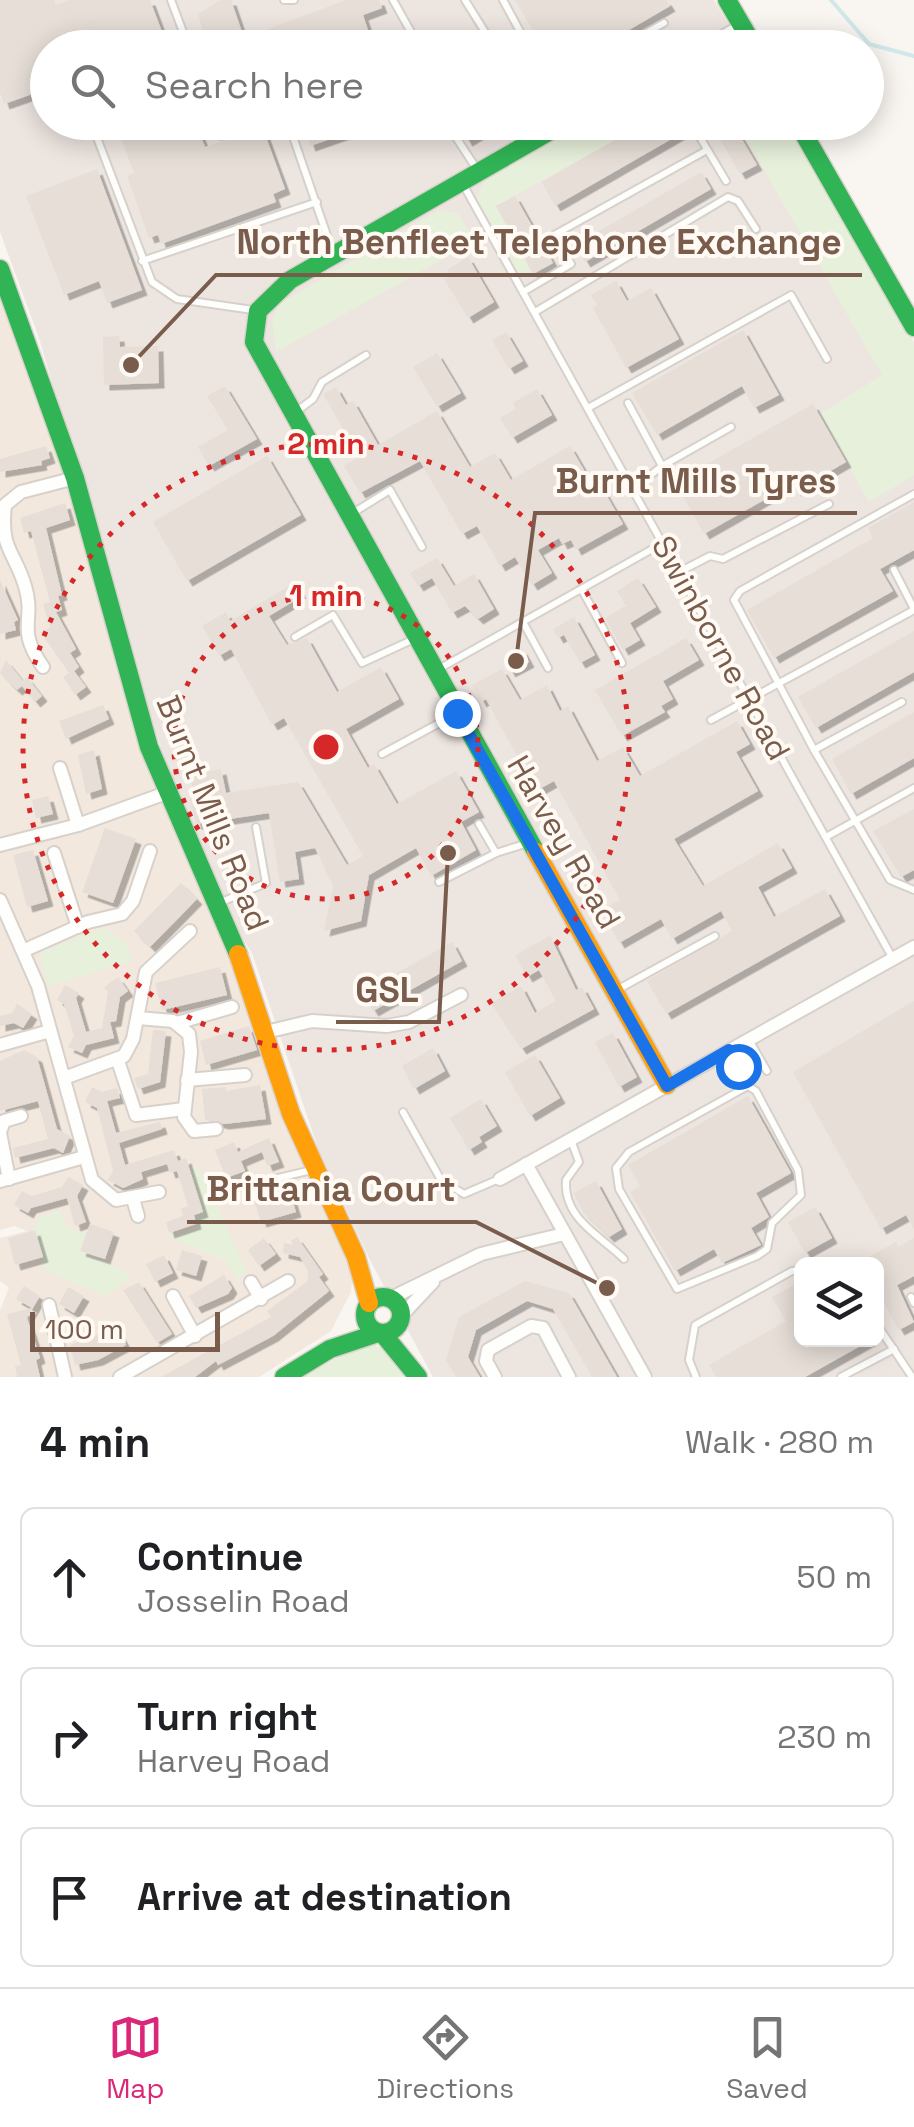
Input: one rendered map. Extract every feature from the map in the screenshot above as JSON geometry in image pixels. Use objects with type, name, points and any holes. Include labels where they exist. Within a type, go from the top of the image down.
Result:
[{"type":"street","points":[[727,0],[744,30]]},
{"type":"street","points":[[735,30],[742,26]]},
{"type":"street","points":[[258,311],[273,292],[332,252],[534,140]]},
{"type":"street","points":[[807,140],[914,327]]},
{"type":"street","name":"Burnt Mills Road","points":[[2,280],[75,478],[138,713],[166,793],[216,904],[266,1032],[313,1170],[356,1257],[390,1298],[401,1318]]},
{"type":"street","name":"Harvey Road","points":[[258,311],[254,342],[259,356],[667,1086]]},
{"type":"street","points":[[44,666],[25,633],[25,586],[3,535],[5,495],[75,478]]},
{"type":"street","points":[[0,572],[15,566]]},
{"type":"street","points":[[15,650],[31,649]]},
{"type":"street","points":[[60,768],[78,825]]},
{"type":"street","points":[[0,845],[78,825],[166,793]]},
{"type":"street","points":[[25,950],[127,910],[150,851]]},
{"type":"street","points":[[54,853],[84,924]]},
{"type":"street","points":[[1,904],[25,950],[84,1158],[98,1189],[116,1200],[159,1192]]},
{"type":"street","points":[[64,1078],[118,1060],[130,1050],[142,987],[150,968],[190,931]]},
{"type":"street","points":[[500,1178],[914,947]]},
{"type":"street","points":[[266,1032],[312,1021],[388,1026],[409,1022],[461,996]]},
{"type":"street","points":[[138,1018],[177,1023],[232,1007]]},
{"type":"street","points":[[177,1023],[191,1043],[184,1109],[189,1129],[216,1129]]},
{"type":"street","points":[[0,1045],[50,1031]]},
{"type":"street","points":[[118,1060],[136,1115],[184,1109]]},
{"type":"street","points":[[187,1080],[245,1075]]},
{"type":"street","points":[[21,1116],[4,1120],[0,1133],[5,1180],[84,1158]]},
{"type":"street","points":[[526,1164],[643,1376]]},
{"type":"street","points":[[133,1199],[138,1216]]},
{"type":"street","points":[[330,1349],[367,1307],[481,1254],[564,1234]]},
{"type":"street","name":"Burnt Mills Road","points":[[356,1257],[367,1324],[380,1333]]},
{"type":"street","points":[[284,1377],[330,1349],[380,1333],[401,1318],[438,1277]]},
{"type":"street","points":[[120,1377],[288,1281]]},
{"type":"street","points":[[251,1282],[261,1299]]},
{"type":"street","points":[[173,1296],[195,1336]]},
{"type":"street","points":[[49,1305],[65,1377]]},
{"type":"street","points":[[401,1318],[417,1374]]},
{"type":"street","points":[[496,1377],[486,1361],[488,1350],[530,1326],[542,1328],[569,1377]]},
{"type":"street","points":[[380,1333],[417,1374]]},
{"type":"lane","points":[[171,0],[182,30]]},
{"type":"lane","points":[[284,0],[294,0]]},
{"type":"lane","points":[[394,0],[410,30]]},
{"type":"lane","points":[[465,0],[485,30]]},
{"type":"lane","points":[[504,0],[520,30]]},
{"type":"lane","points":[[651,30],[664,23]]},
{"type":"lane","points":[[98,140],[152,282],[177,300],[258,311]]},
{"type":"lane","points":[[294,140],[332,252]]},
{"type":"lane","name":"Swinborne Road","points":[[454,140],[524,292],[893,958]]},
{"type":"lane","points":[[523,140],[526,145]]},
{"type":"lane","points":[[702,140],[726,181]]},
{"type":"lane","points":[[524,292],[571,264],[554,234],[708,150]]},
{"type":"lane","points":[[535,312],[728,197],[738,201],[756,229]]},
{"type":"lane","points":[[142,261],[316,202]]},
{"type":"lane","points":[[588,408],[791,296],[827,360]]},
{"type":"lane","points":[[291,414],[314,399],[322,382],[366,356]]},
{"type":"lane","points":[[628,403],[662,466]]},
{"type":"lane","points":[[633,489],[662,466],[730,427]]},
{"type":"lane","points":[[347,516],[390,490],[422,547]]},
{"type":"lane","points":[[914,494],[736,596],[736,606],[776,683],[890,880],[914,890]]},
{"type":"lane","points":[[679,572],[710,556],[723,559],[829,504]]},
{"type":"lane","points":[[434,672],[662,543]]},
{"type":"lane","points":[[711,720],[913,608],[894,570]]},
{"type":"lane","points":[[581,589],[622,663]]},
{"type":"lane","points":[[295,637],[333,615],[362,663],[415,638]]},
{"type":"lane","points":[[523,622],[548,668]]},
{"type":"lane","points":[[814,750],[902,702]]},
{"type":"lane","points":[[382,754],[457,713]]},
{"type":"lane","points":[[826,837],[914,788]]},
{"type":"lane","points":[[479,824],[496,854]]},
{"type":"lane","points":[[216,904],[266,883],[256,827]]},
{"type":"lane","points":[[440,882],[529,842]]},
{"type":"lane","points":[[615,991],[715,936]]},
{"type":"lane","points":[[749,1039],[767,1072]]},
{"type":"lane","points":[[729,1050],[798,1170],[801,1195],[772,1223],[767,1248],[757,1256],[677,1289],[619,1189],[618,1162],[748,1086]]},
{"type":"lane","points":[[403,1112],[447,1187],[464,1194],[500,1178]]},
{"type":"lane","points":[[571,1138],[579,1162],[566,1180],[568,1195],[589,1234],[624,1259]]},
{"type":"lane","points":[[222,1191],[313,1170]]},
{"type":"lane","points":[[696,1377],[689,1360],[696,1325],[794,1274]]},
{"type":"lane","points":[[884,1335],[912,1377]]},
{"type":"lane","points":[[842,1377],[894,1349]]},
{"type":"shaded area","points":[[0,0],[714,0],[732,30],[30,30],[30,140],[796,140],[914,343],[914,1377],[433,1377],[370,1260],[318,1148],[252,953],[235,927],[175,789],[39,338],[0,232]]},
{"type":"shaded area","points":[[0,289],[63,472],[141,750],[229,952],[286,1116],[353,1261],[351,1292],[331,1331],[259,1377],[0,1377],[0,1310],[9,1288],[0,1281],[0,1238],[27,1231],[14,1226],[0,1230]],"holes":[[[191,1169],[225,1261],[171,1237],[199,1229],[204,1213]]]},
{"type":"green space","points":[[552,140],[615,140],[496,206],[533,274],[520,276],[477,199],[484,179]]},
{"type":"green space","points":[[747,140],[795,140],[914,344],[914,475],[869,502],[820,414],[882,375]]},
{"type":"green space","points":[[439,210],[457,213],[476,241],[276,352],[272,320],[279,304]]},
{"type":"green space","points":[[103,928],[125,943],[133,961],[47,986],[40,952]]},
{"type":"green space","points":[[198,1166],[246,1269],[239,1280],[225,1261],[168,1237],[199,1229],[195,1217],[203,1212],[191,1168]]},
{"type":"green space","points":[[59,1210],[67,1227],[86,1233],[81,1251],[126,1272],[129,1280],[104,1296],[47,1271],[32,1230],[40,1217]]},
{"type":"green space","points":[[369,1341],[415,1370],[402,1377],[302,1377]]},
{"type":"building","points":[[0,0],[54,0],[56,5],[70,0],[150,0],[161,30],[30,30],[30,95],[4,104],[0,92]]},
{"type":"building","points":[[221,0],[231,0],[241,30],[203,30],[198,14]]},
{"type":"building","points":[[346,0],[379,0],[382,8],[363,15],[368,30],[265,30]]},
{"type":"building","points":[[515,0],[666,0],[670,6],[629,30],[532,30]]},
{"type":"building","points":[[122,140],[202,140],[205,147],[228,140],[267,140],[285,189],[273,194],[276,202],[161,244],[158,235],[149,238],[127,176],[134,173]]},
{"type":"building","points":[[615,140],[670,140],[555,206],[542,182]]},
{"type":"building","points":[[720,140],[742,140],[757,165],[740,174]]},
{"type":"building","points":[[97,169],[142,290],[107,303],[99,281],[64,295],[26,196]]},
{"type":"building","points":[[701,172],[711,189],[585,262],[575,245]]},
{"type":"building","points":[[515,196],[553,263],[533,274],[496,206]]},
{"type":"building","points":[[468,257],[494,302],[468,318],[444,279],[451,276],[447,270]]},
{"type":"building","points":[[616,281],[627,301],[651,288],[679,339],[626,368],[593,308],[597,305],[591,295]]},
{"type":"building","points":[[743,330],[779,395],[754,408],[742,386],[657,435],[632,393]]},
{"type":"building","points":[[506,332],[523,361],[509,369],[492,340]]},
{"type":"building","points":[[119,336],[120,347],[158,346],[159,383],[104,385],[103,337]]},
{"type":"building","points":[[437,353],[461,393],[437,407],[413,367]]},
{"type":"building","points":[[225,386],[257,439],[209,466],[198,447],[228,430],[207,396]]},
{"type":"building","points":[[336,387],[346,405],[353,401],[378,445],[437,411],[470,467],[495,453],[511,480],[570,446],[598,494],[604,491],[623,524],[576,550],[571,540],[562,544],[559,538],[538,550],[552,573],[532,585],[515,557],[500,566],[477,526],[462,534],[420,461],[360,493],[344,466],[359,457],[323,394]]},
{"type":"building","points":[[537,389],[552,415],[512,438],[500,418],[516,409],[513,403]]},
{"type":"building","points":[[813,404],[846,462],[796,491],[792,484],[704,534],[675,482]]},
{"type":"building","points":[[46,446],[50,458],[41,461],[42,465],[0,472],[0,459]]},
{"type":"building","points":[[267,456],[301,515],[187,581],[153,522]]},
{"type":"building","points":[[914,502],[914,550],[880,569],[893,591],[774,658],[747,610],[873,538],[868,528]]},
{"type":"building","points":[[65,503],[70,520],[46,528],[62,595],[58,596],[62,610],[56,612],[76,649],[70,653],[79,667],[74,671],[86,687],[75,695],[63,677],[69,673],[41,633],[50,627],[43,604],[50,602],[31,531],[24,533],[20,518]]},
{"type":"building","points":[[437,558],[454,586],[474,574],[494,609],[478,619],[465,606],[452,613],[432,578],[418,586],[410,573]]},
{"type":"building","points":[[638,578],[656,607],[630,623],[640,640],[623,650],[605,618],[626,606],[617,591]]},
{"type":"building","points":[[0,580],[18,620],[14,622],[16,630],[0,634]]},
{"type":"building","points":[[291,585],[299,598],[269,616],[287,645],[307,638],[337,692],[381,667],[399,699],[346,729],[368,768],[374,764],[397,804],[456,771],[479,812],[461,822],[476,850],[431,876],[416,848],[369,875],[361,921],[324,931],[333,886],[315,848],[295,852],[299,879],[280,882],[269,813],[196,824],[190,799],[195,798],[190,775],[221,769],[226,793],[298,782],[347,865],[363,856],[284,718],[272,725],[231,649],[219,656],[202,626],[226,612],[230,621]]},
{"type":"building","points":[[574,617],[595,655],[580,663],[564,635],[558,638],[553,629]]},
{"type":"building","points":[[914,631],[914,672],[816,728],[798,697]]},
{"type":"building","points":[[686,638],[699,660],[663,681],[673,699],[661,706],[665,712],[622,736],[595,690]]},
{"type":"building","points":[[522,649],[529,662],[510,672],[503,659]]},
{"type":"building","points":[[6,660],[42,696],[35,702],[22,686],[17,690],[0,673]]},
{"type":"building","points":[[502,669],[520,700],[547,685],[560,711],[568,706],[597,761],[623,747],[640,776],[737,721],[750,744],[736,752],[758,791],[674,839],[703,886],[778,843],[792,868],[758,887],[774,917],[825,889],[840,916],[666,1014],[647,981],[732,931],[721,911],[672,939],[661,919],[619,943],[601,910],[620,900],[554,781],[536,791],[486,699],[481,702],[472,685]]},
{"type":"building","points":[[103,705],[109,719],[66,739],[59,721]]},
{"type":"building","points":[[914,712],[914,758],[851,794],[832,759]]},
{"type":"building","points":[[94,750],[102,789],[86,794],[78,755]]},
{"type":"building","points":[[48,796],[53,814],[36,818],[32,800]]},
{"type":"building","points":[[914,809],[914,870],[901,877],[873,831]]},
{"type":"building","points":[[105,828],[136,839],[113,903],[82,892]]},
{"type":"building","points":[[33,850],[48,901],[27,907],[13,855]]},
{"type":"building","points":[[181,883],[197,899],[150,947],[134,931]]},
{"type":"building","points":[[550,936],[576,990],[582,987],[594,1009],[521,1049],[491,1003],[521,986],[535,1013],[556,1001],[539,970],[527,977],[515,955]]},
{"type":"building","points":[[452,942],[462,961],[373,1011],[362,993]]},
{"type":"building","points":[[220,967],[227,995],[162,1010],[155,983]]},
{"type":"building","points":[[118,977],[128,991],[120,997],[116,1021],[110,1022],[114,1038],[86,1045],[82,1053],[68,1047],[74,1036],[64,1004],[57,1000],[65,985],[79,993],[76,998],[86,1032],[102,1028],[108,992],[104,987]]},
{"type":"building","points":[[914,1001],[914,1229],[906,1215],[881,1229],[793,1072]]},
{"type":"building","points":[[17,1004],[32,1014],[23,1028],[14,1023],[0,1026],[0,1016],[12,1013]]},
{"type":"building","points":[[249,1026],[257,1050],[206,1065],[200,1041]]},
{"type":"building","points":[[153,1030],[166,1031],[160,1082],[138,1089],[134,1078],[148,1074]]},
{"type":"building","points":[[613,1033],[637,1077],[619,1087],[595,1042]]},
{"type":"building","points":[[433,1048],[445,1071],[414,1089],[402,1066]]},
{"type":"building","points":[[24,1050],[37,1057],[57,1129],[70,1136],[63,1153],[54,1148],[15,1158],[13,1148],[48,1139],[38,1101],[0,1111],[0,1061]]},
{"type":"building","points":[[535,1055],[560,1098],[530,1116],[505,1072]]},
{"type":"building","points":[[260,1085],[266,1119],[224,1124],[205,1120],[202,1089],[226,1087],[226,1091]]},
{"type":"building","points":[[92,1087],[102,1092],[117,1088],[120,1098],[107,1101],[116,1133],[160,1122],[162,1129],[119,1143],[125,1165],[174,1150],[178,1161],[186,1158],[203,1212],[194,1215],[196,1224],[169,1233],[166,1222],[183,1216],[181,1209],[188,1206],[177,1171],[170,1173],[167,1164],[141,1172],[143,1179],[123,1188],[108,1180],[113,1171],[97,1108],[85,1102]]},
{"type":"building","points":[[748,1096],[791,1173],[756,1193],[769,1217],[751,1228],[761,1245],[722,1263],[714,1249],[675,1271],[630,1192],[640,1186],[628,1165]]},
{"type":"building","points":[[481,1099],[497,1126],[479,1137],[482,1142],[469,1150],[450,1118]]},
{"type":"building","points":[[269,1138],[279,1162],[267,1166],[262,1152],[241,1161],[245,1171],[226,1178],[215,1150],[234,1142],[238,1152]]},
{"type":"building","points":[[68,1177],[83,1185],[77,1196],[86,1222],[75,1226],[67,1198],[31,1208],[28,1213],[14,1205],[22,1191],[32,1196],[62,1187]]},
{"type":"building","points":[[596,1181],[622,1229],[609,1237],[583,1212],[574,1193]]},
{"type":"building","points":[[287,1183],[296,1212],[261,1222],[252,1194]]},
{"type":"building","points":[[815,1207],[832,1238],[805,1253],[788,1222]]},
{"type":"building","points":[[90,1224],[114,1232],[105,1259],[80,1251]]},
{"type":"building","points":[[35,1230],[43,1257],[15,1265],[8,1238]]},
{"type":"building","points":[[297,1237],[323,1274],[319,1277],[329,1291],[273,1336],[218,1365],[216,1361],[195,1377],[161,1377],[271,1317],[267,1311],[308,1281],[308,1271],[300,1257],[283,1253],[284,1243],[293,1245],[291,1241]]},
{"type":"building","points":[[264,1238],[276,1254],[259,1266],[248,1250]]},
{"type":"building","points":[[914,1238],[914,1276],[897,1285],[914,1322],[899,1330],[884,1303],[884,1257],[869,1257],[896,1242],[898,1247]]},
{"type":"building","points":[[182,1250],[202,1256],[196,1276],[176,1270]]},
{"type":"building","points":[[164,1255],[173,1273],[155,1282],[146,1264]]},
{"type":"building","points":[[224,1275],[232,1288],[228,1294],[196,1308],[189,1296]]},
{"type":"building","points":[[525,1281],[569,1293],[617,1377],[592,1377],[553,1309],[527,1301],[476,1330],[468,1357],[480,1377],[456,1377],[446,1360],[459,1317]]},
{"type":"building","points":[[139,1282],[172,1334],[157,1343],[123,1290]]},
{"type":"building","points":[[794,1285],[794,1347],[859,1347],[805,1377],[716,1377],[709,1365],[786,1321],[772,1297]]},
{"type":"building","points":[[24,1286],[40,1296],[27,1318],[40,1358],[36,1360],[40,1377],[17,1377],[15,1366],[21,1365],[7,1314],[32,1308],[16,1299]]},
{"type":"building","points":[[68,1287],[84,1296],[74,1313],[59,1304]]},
{"type":"building","points":[[117,1328],[126,1345],[98,1360],[75,1365],[70,1345]]},
{"type":"waterway","points":[[831,0],[857,30]]},
{"type":"waterway","points":[[884,48],[914,56]]},
{"type":"traffic: fast","points":[[727,0],[744,30]]},
{"type":"traffic: fast","points":[[535,140],[290,280],[258,311],[254,342],[536,852]]},
{"type":"traffic: fast","points":[[807,140],[914,327]]},
{"type":"traffic: fast","points":[[0,269],[75,478],[149,747],[238,954]]},
{"type":"traffic: fast","points":[[383,1297],[396,1302],[401,1315],[396,1328],[383,1333],[370,1328],[365,1315],[370,1302],[383,1297]]},
{"type":"traffic: fast","points":[[284,1377],[330,1349],[378,1333]]},
{"type":"traffic: fast","points":[[383,1334],[418,1377]]},
{"type":"traffic: slow","points":[[536,852],[667,1085]]},
{"type":"traffic: slow","points":[[238,954],[291,1114],[356,1257],[369,1303]]},
{"type":"place","name":"North Benfleet Telephone Exchange","points":[[131,365]]},
{"type":"place","name":"Burnt Mills Tyres","points":[[516,661]]},
{"type":"place","name":"GSL","points":[[448,853]]},
{"type":"place","name":"Brittania Court","points":[[607,1288]]},
{"type":"route","points":[[457,713],[667,1086],[729,1050],[738,1066]]}]
